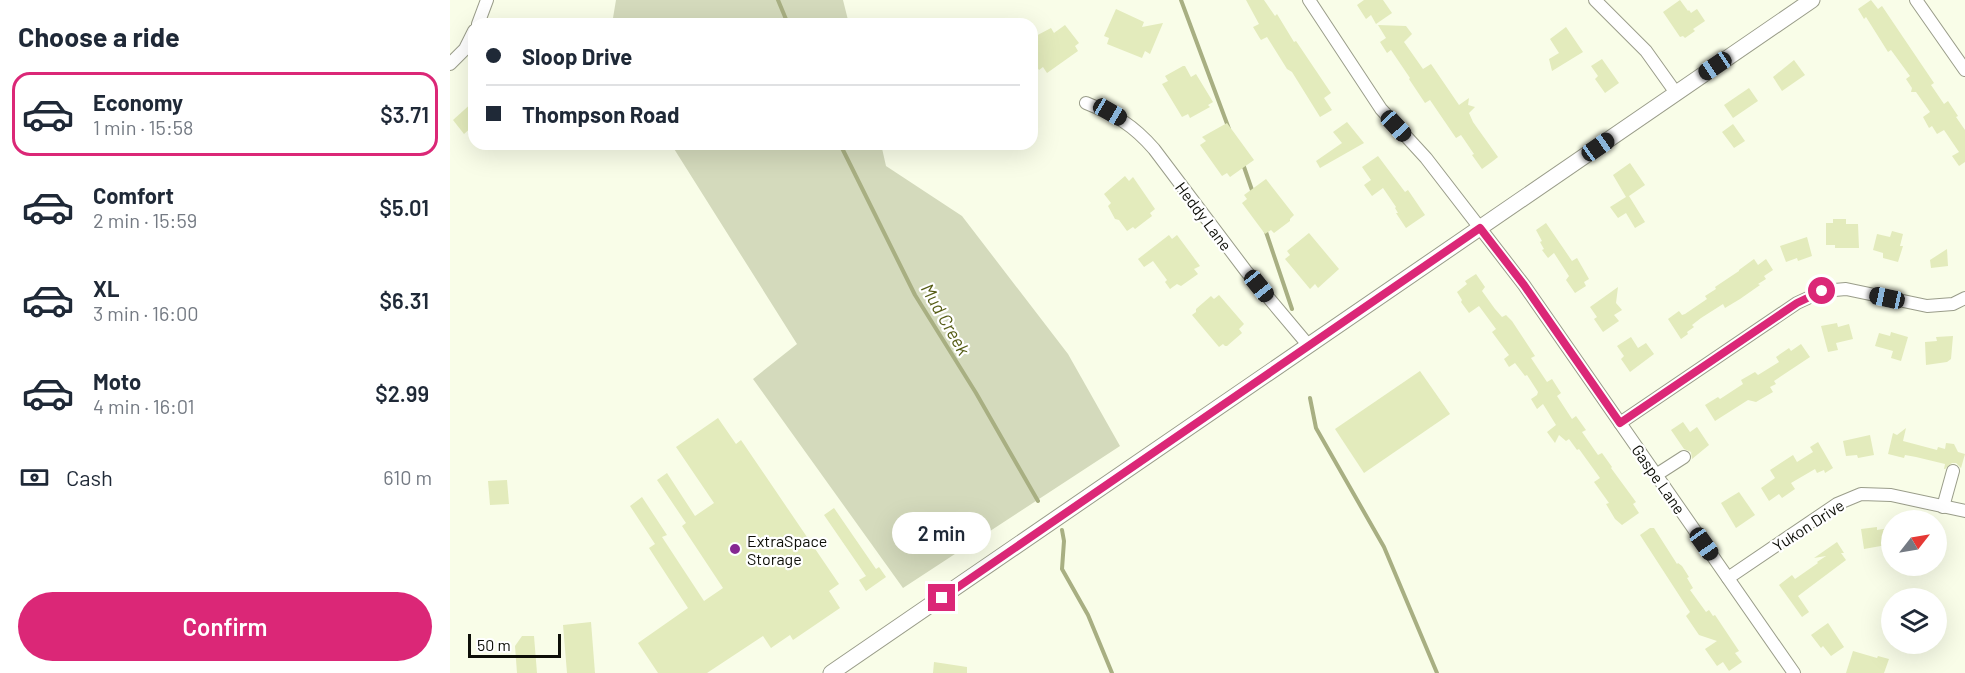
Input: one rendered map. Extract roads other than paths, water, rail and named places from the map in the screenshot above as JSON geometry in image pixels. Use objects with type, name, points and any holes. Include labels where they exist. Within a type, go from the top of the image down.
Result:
[{"type":"street","points":[[480,18],[487,0]]},
{"type":"street","name":"Gaspe Lane","points":[[1309,0],[1381,110],[1426,158],[1524,285],[1794,673]]},
{"type":"street","points":[[1595,0],[1646,51],[1677,93]]},
{"type":"street","points":[[831,673],[1812,0]]},
{"type":"street","points":[[1916,0],[1965,70]]},
{"type":"street","points":[[450,64],[468,43]]},
{"type":"street","name":"Heddy Lane","points":[[1086,103],[1110,112],[1141,134],[1246,271],[1309,346]]},
{"type":"street","points":[[1620,423],[1797,303],[1822,291],[1846,289],[1927,306],[1953,304],[1965,298]]},
{"type":"street","points":[[1656,475],[1684,457]]},
{"type":"street","points":[[1943,507],[1953,471]]},
{"type":"street","name":"Yukon Drive","points":[[1728,578],[1837,504],[1861,494],[1891,495],[1965,511]]},
{"type":"waterway","name":"Mud Creek","points":[[778,0],[786,18]]},
{"type":"waterway","points":[[1181,0],[1229,129]]},
{"type":"waterway","name":"Mud Creek","points":[[843,150],[915,295],[976,393],[1038,501]]},
{"type":"waterway","points":[[1243,164],[1253,193]]},
{"type":"waterway","points":[[1265,229],[1292,309]]},
{"type":"waterway","points":[[1310,398],[1316,428],[1384,547],[1437,673]]},
{"type":"waterway","name":"Mud Creek","points":[[1062,530],[1064,541],[1062,569],[1088,615],[1112,673]]},
{"type":"place","name":"ExtraSpace Storage","points":[[735,549]]}]
